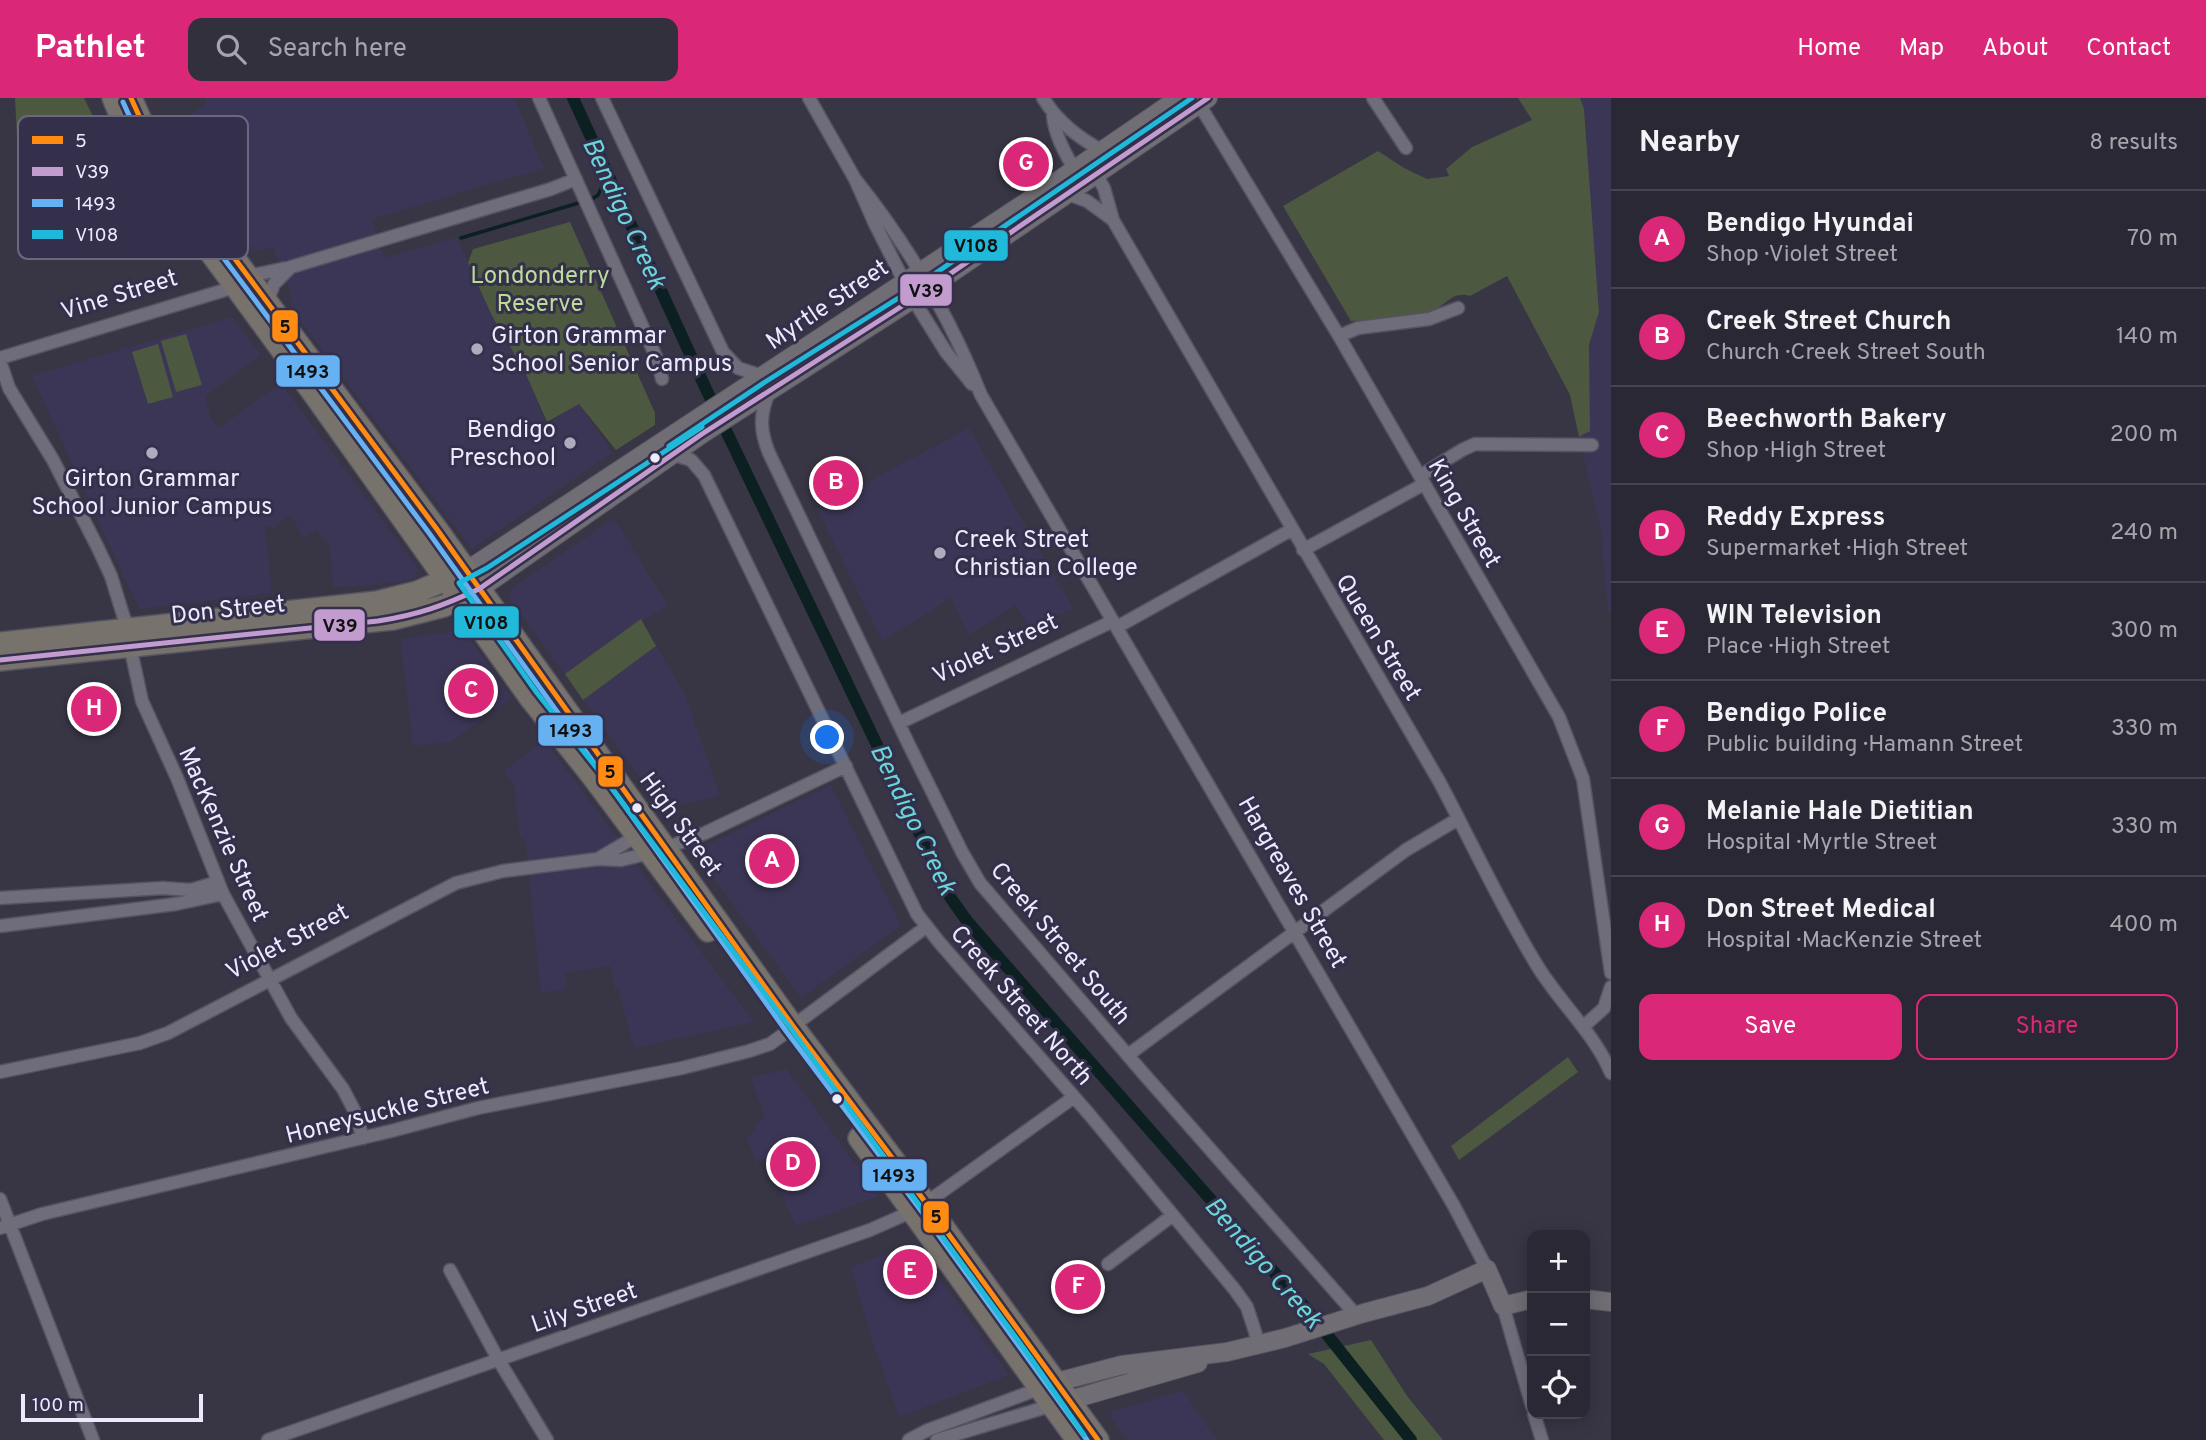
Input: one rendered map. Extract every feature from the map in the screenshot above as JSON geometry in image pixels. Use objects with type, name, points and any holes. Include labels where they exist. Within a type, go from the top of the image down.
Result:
[{"type":"highway","name":"High Street","points":[[113,98],[124,116]]},
{"type":"highway","name":"High Street","points":[[131,98],[136,116]]},
{"type":"highway","name":"High Street","points":[[228,259],[456,576],[479,589],[589,757],[1055,1394],[1098,1440]]},
{"type":"highway","name":"High Street","points":[[242,281],[267,302],[456,576],[460,599],[530,698],[589,757]]},
{"type":"highway","name":"Don Street","points":[[173,633],[377,602],[405,596],[456,576]]},
{"type":"highway","name":"Don Street","points":[[0,643],[393,618],[444,606],[479,589]]},
{"type":"highway","name":"Don Street","points":[[0,660],[128,635]]},
{"type":"highway","name":"High Street","points":[[1055,1394],[1077,1440]]},
{"type":"main road","name":"Myrtle Street","points":[[766,382],[913,299],[1068,194],[1089,167],[1178,98]]},
{"type":"main road","name":"Myrtle Street","points":[[456,576],[699,427],[919,271],[1089,167],[1204,101]]},
{"type":"main road","name":"Myrtle Street","points":[[479,589],[672,454],[699,427]]},
{"type":"main road","name":"Hargreaves Street","points":[[1488,1269],[1503,1306]]},
{"type":"main road","points":[[1055,1394],[1177,1370],[1227,1352],[1428,1296],[1488,1269]]},
{"type":"main road","points":[[1503,1306],[1527,1300]]},
{"type":"main road","points":[[1590,1300],[1611,1302]]},
{"type":"street","points":[[539,98],[658,361],[662,379]]},
{"type":"street","points":[[602,98],[723,352],[738,368],[766,382]]},
{"type":"street","name":"Hargreaves Street","points":[[809,98],[855,179],[903,282],[946,352],[981,395]]},
{"type":"street","name":"Queen Street","points":[[1043,98],[1054,116],[1081,138],[1089,167]]},
{"type":"street","points":[[1373,98],[1406,148]]},
{"type":"street","name":"King Street","points":[[1204,101],[1568,736],[1583,779],[1611,973]]},
{"type":"street","name":"Queen Street","points":[[1054,116],[1055,127],[1104,188],[1113,220],[1439,781],[1486,876],[1536,965],[1584,1026],[1611,1073]]},
{"type":"street","name":"Vine Street","points":[[0,359],[225,290],[242,281],[551,189],[576,179]]},
{"type":"street","name":"Hargreaves Street","points":[[855,179],[877,206],[930,288],[960,344],[981,395],[1454,1206],[1488,1269]]},
{"type":"street","name":"Queen Street","points":[[1068,194],[1087,201],[1113,220]]},
{"type":"street","points":[[267,302],[274,284],[291,267]]},
{"type":"street","points":[[1339,336],[1359,328],[1429,319],[1458,308]]},
{"type":"street","name":"MacKenzie Street","points":[[0,359],[9,388],[53,460],[111,576],[124,618],[142,701],[177,778],[220,888],[299,1031],[343,1089],[354,1110],[363,1138]]},
{"type":"street","name":"Creek Street South","points":[[766,382],[761,419],[766,445],[962,852],[980,883],[1335,1291],[1364,1313]]},
{"type":"street","points":[[1303,550],[1422,480],[1462,450],[1475,444],[1592,445]]},
{"type":"street","name":"Creek Street North","points":[[672,454],[691,460],[704,475],[917,914],[1242,1299],[1259,1344]]},
{"type":"street","name":"Violet Street","points":[[899,723],[1115,624],[1292,530]]},
{"type":"street","name":"Violet Street","points":[[598,859],[619,849],[651,841],[705,833],[846,766]]},
{"type":"street","points":[[1128,1055],[1406,850],[1458,819]]},
{"type":"street","name":"Violet Street","points":[[0,1072],[154,1039],[456,883],[503,871],[598,859],[621,860],[651,841]]},
{"type":"street","points":[[0,898],[163,888],[220,888]]},
{"type":"street","points":[[0,926],[176,904],[220,888]]},
{"type":"street","name":"Honeysuckle Street","points":[[5,1226],[42,1214],[478,1108],[695,1064],[760,1047],[788,1030],[926,927]]},
{"type":"street","points":[[1584,1026],[1604,1008],[1611,987]]},
{"type":"street","name":"Lily Street","points":[[268,1440],[870,1230],[919,1207],[1073,1097]]},
{"type":"street","points":[[0,1199],[5,1226],[93,1440]]},
{"type":"street","points":[[1108,1264],[1173,1215]]},
{"type":"street","points":[[450,1270],[498,1359],[547,1440]]},
{"type":"street","name":"Hargreaves Street","points":[[1503,1306],[1527,1389]]},
{"type":"street","points":[[909,1440],[946,1423],[1055,1394]]},
{"type":"street","points":[[937,1440],[1055,1394]]},
{"type":"street","points":[[1536,1419],[1542,1440]]},
{"type":"shaded area","points":[[205,98],[514,98],[544,168],[372,219],[383,258],[457,237],[492,316],[524,370],[545,421],[530,430],[532,435],[579,403],[612,453],[472,549],[293,311],[290,292],[273,248],[254,251],[248,243],[248,116],[190,116],[206,103]]},
{"type":"shaded area","points":[[1580,98],[1611,98],[1611,612],[1608,612],[1604,543],[1579,437],[1590,431],[1589,345],[1599,312],[1584,109]]},
{"type":"shaded area","name":"Girton Grammar School Junior Campus","points":[[232,317],[261,355],[205,396],[211,419],[219,428],[281,383],[418,568],[415,577],[407,581],[333,588],[330,547],[316,530],[303,537],[291,515],[273,528],[265,525],[272,593],[139,609],[32,376]]},
{"type":"shaded area","name":"Creek Street Christian College","points":[[969,428],[1073,608],[1030,629],[1015,605],[969,635],[951,598],[882,641],[817,509]]},
{"type":"shaded area","points":[[614,518],[668,606],[641,620],[686,696],[720,796],[662,808],[509,598],[513,587]]},
{"type":"shaded area","points":[[464,630],[511,698],[451,742],[413,746],[400,639]]},
{"type":"shaded area","points":[[544,740],[754,1022],[634,1048],[610,966],[565,973],[567,988],[541,993],[525,838],[520,838],[514,784],[504,771]]},
{"type":"shaded area","points":[[831,785],[901,925],[801,998],[694,851]]},
{"type":"shaded area","points":[[786,1069],[879,1196],[796,1226],[766,1158],[756,1162],[746,1137],[756,1131],[754,1126],[765,1116],[750,1078]]},
{"type":"shaded area","points":[[914,1243],[1009,1375],[899,1417],[872,1340],[851,1267]]},
{"type":"shaded area","points":[[1183,1391],[1217,1440],[1127,1440],[1111,1418],[1110,1412]]},
{"type":"green space","points":[[15,98],[84,98],[93,116],[18,116],[18,158]]},
{"type":"green space","points":[[1518,98],[1580,98],[1584,109],[1599,312],[1589,345],[1590,431],[1579,437],[1570,395],[1507,276],[1470,296],[1453,297],[1430,312],[1351,321],[1283,206],[1378,151],[1427,179],[1449,176],[1446,169],[1472,147],[1532,120]]},
{"type":"green space","name":"Londonderry Reserve","points":[[570,222],[655,413],[655,425],[616,450],[579,404],[547,422],[524,370],[492,316],[468,263],[473,249]]},
{"type":"green space","points":[[186,334],[202,385],[176,392],[161,341]]},
{"type":"green space","points":[[158,344],[173,397],[148,404],[132,352]]},
{"type":"green space","points":[[641,619],[656,646],[583,700],[565,674]]},
{"type":"green space","points":[[1568,1057],[1578,1072],[1459,1160],[1451,1146]]},
{"type":"green space","points":[[1371,1340],[1407,1396],[1443,1440],[1384,1440],[1324,1364],[1308,1354]]},
{"type":"waterway","name":"Bendigo Creek","points":[[573,98],[706,389],[950,897],[967,921],[1309,1312],[1411,1440]]},
{"type":"waterway","points":[[461,238],[592,199],[598,195],[608,175]]},
{"type":"transit line","name":"5","points":[[131,98],[139,116]]},
{"type":"transit line","name":"V108","points":[[669,446],[908,292],[1192,98]]},
{"type":"transit line","name":"V39","points":[[0,660],[378,621],[430,609],[479,589],[702,434],[913,299],[1208,98]]},
{"type":"transit line","name":"1493","points":[[123,102],[129,116]]},
{"type":"transit line","name":"1493","points":[[224,259],[429,533],[786,1031],[919,1208],[1087,1440]]},
{"type":"transit line","name":"5","points":[[235,259],[436,528],[793,1026],[1098,1440]]},
{"type":"transit line","name":"V108","points":[[702,427],[487,568],[459,583],[537,693],[599,771],[791,1029],[1084,1435]]},
{"type":"place","name":"Melanie Hale Dietitian","points":[[1026,164]]},
{"type":"place","name":"Girton Grammar School Senior Campus","points":[[477,349]]},
{"type":"place","name":"Bendigo Preschool","points":[[570,443]]},
{"type":"place","name":"Girton Grammar School Junior Campus","points":[[152,453]]},
{"type":"place","name":"Creek Street Church","points":[[836,483]]},
{"type":"place","name":"Creek Street Christian College","points":[[940,553]]},
{"type":"place","name":"Beechworth Bakery","points":[[471,691]]},
{"type":"place","name":"Don Street Medical","points":[[94,709]]},
{"type":"place","name":"Bendigo Hyundai","points":[[772,861]]},
{"type":"place","name":"Reddy Express","points":[[793,1164]]},
{"type":"place","name":"WIN Television","points":[[910,1272]]},
{"type":"place","name":"Bendigo Police","points":[[1078,1287]]}]
